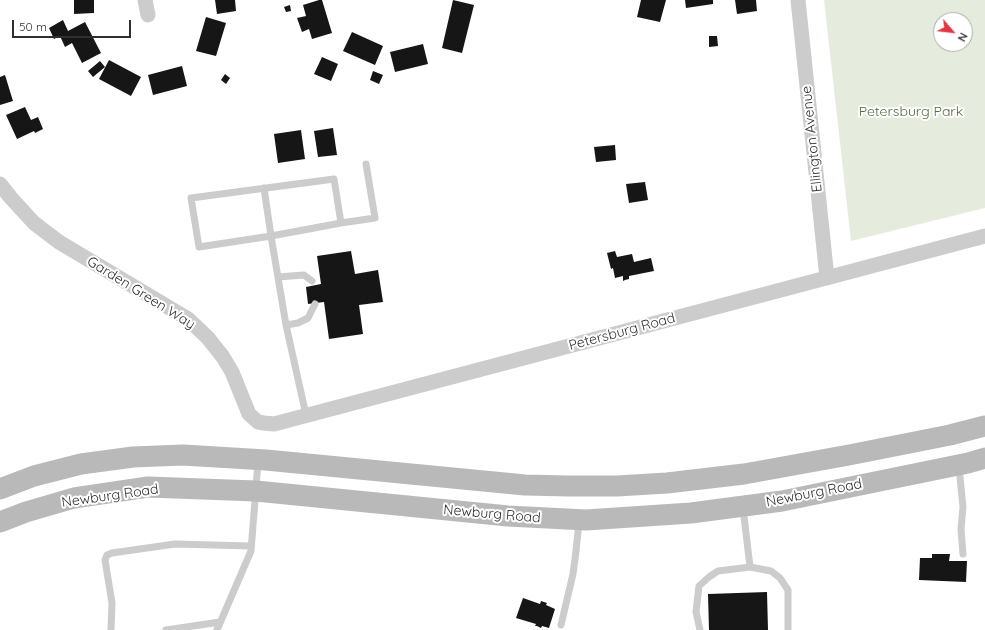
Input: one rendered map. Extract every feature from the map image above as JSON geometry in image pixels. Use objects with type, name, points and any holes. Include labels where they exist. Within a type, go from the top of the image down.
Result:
[{"type":"main road","points":[[0,488],[34,476],[81,464],[134,457],[184,455],[258,459],[525,485],[617,486],[667,483],[744,474],[857,454],[950,435],[985,426]]},
{"type":"main road","name":"Newburg Road","points":[[0,522],[26,512],[74,498],[148,487],[256,492],[508,516],[579,520],[691,513],[782,501],[985,458]]},
{"type":"street","points":[[145,0],[148,15]]},
{"type":"street","name":"Ellington Avenue","points":[[798,0],[827,278]]},
{"type":"street","name":"Garden Green Way","points":[[0,184],[34,223],[60,242],[188,319],[208,338],[223,357],[232,372],[249,414],[258,422]]},
{"type":"street","name":"Petersburg Road","points":[[258,422],[274,424],[985,236]]},
{"type":"lane","points":[[341,223],[334,179],[191,198],[199,247],[375,218],[366,164]]},
{"type":"lane","points":[[264,188],[286,325],[306,415]]},
{"type":"lane","points":[[278,277],[304,274],[312,282]]},
{"type":"lane","points":[[286,325],[308,318],[315,304]]},
{"type":"lane","points":[[217,630],[251,551],[258,459]]},
{"type":"lane","points":[[959,464],[962,499],[963,554]]},
{"type":"lane","points":[[743,506],[750,566]]},
{"type":"lane","points":[[561,625],[573,574],[579,520]]},
{"type":"lane","points":[[111,630],[112,603],[105,560],[107,555],[176,544],[251,546]]},
{"type":"lane","points":[[700,630],[696,612],[699,586],[718,571],[750,566],[771,571],[780,578],[788,590],[788,630]]},
{"type":"lane","points":[[171,630],[220,622]]},
{"type":"green space","name":"Petersburg Park","points":[[824,0],[985,0],[985,208],[851,241]]},
{"type":"building","points":[[74,0],[94,0],[94,13],[74,14]]},
{"type":"building","points":[[215,0],[235,0],[236,11],[217,14]]},
{"type":"building","points":[[322,0],[332,33],[312,39],[309,29],[302,32],[297,18],[306,16],[303,5]]},
{"type":"building","points":[[453,0],[474,5],[462,53],[442,48]]},
{"type":"building","points":[[641,0],[666,0],[660,22],[637,17]]},
{"type":"building","points":[[685,0],[713,0],[713,4],[686,8]]},
{"type":"building","points":[[735,0],[756,0],[757,11],[737,14]]},
{"type":"building","points":[[290,5],[291,11],[286,12],[284,7]]},
{"type":"building","points":[[206,17],[226,23],[216,56],[196,51]]},
{"type":"building","points":[[63,20],[68,31],[85,22],[101,53],[82,63],[72,43],[65,47],[60,36],[54,39],[49,28]]},
{"type":"building","points":[[352,32],[383,46],[375,65],[343,51]]},
{"type":"building","points":[[709,36],[717,36],[718,46],[709,47]]},
{"type":"building","points":[[423,44],[428,64],[395,72],[390,52]]},
{"type":"building","points":[[322,57],[338,64],[331,81],[314,74]]},
{"type":"building","points":[[109,60],[141,77],[131,96],[99,79]]},
{"type":"building","points":[[100,61],[105,67],[93,77],[88,71]]},
{"type":"building","points":[[182,66],[187,86],[153,95],[148,75]]},
{"type":"building","points":[[373,71],[383,75],[379,84],[370,80]]},
{"type":"building","points":[[225,74],[230,78],[226,84],[221,80]]},
{"type":"building","points":[[5,75],[13,101],[0,105],[0,77]]},
{"type":"building","points":[[25,107],[31,120],[38,117],[43,129],[35,133],[34,131],[17,139],[6,115]]},
{"type":"building","points":[[333,128],[337,155],[318,157],[314,131]]},
{"type":"building","points":[[301,130],[305,159],[278,163],[274,134]]},
{"type":"building","points":[[615,145],[616,160],[596,162],[594,147]]},
{"type":"building","points":[[645,182],[648,200],[629,203],[626,184]]},
{"type":"building","points":[[351,251],[355,274],[378,270],[383,302],[359,305],[363,334],[329,339],[324,302],[308,304],[306,287],[321,284],[317,256]]},
{"type":"building","points":[[615,251],[617,257],[632,254],[634,262],[651,258],[654,271],[629,276],[629,279],[623,281],[623,276],[615,278],[607,253]]},
{"type":"building","points":[[932,554],[950,554],[949,561],[967,561],[966,582],[919,580],[920,558],[932,558]]},
{"type":"building","points":[[767,592],[768,630],[709,630],[708,594]]},
{"type":"building","points":[[523,598],[540,604],[541,601],[547,603],[546,605],[555,609],[549,628],[542,626],[541,628],[535,626],[536,624],[516,618]]}]
